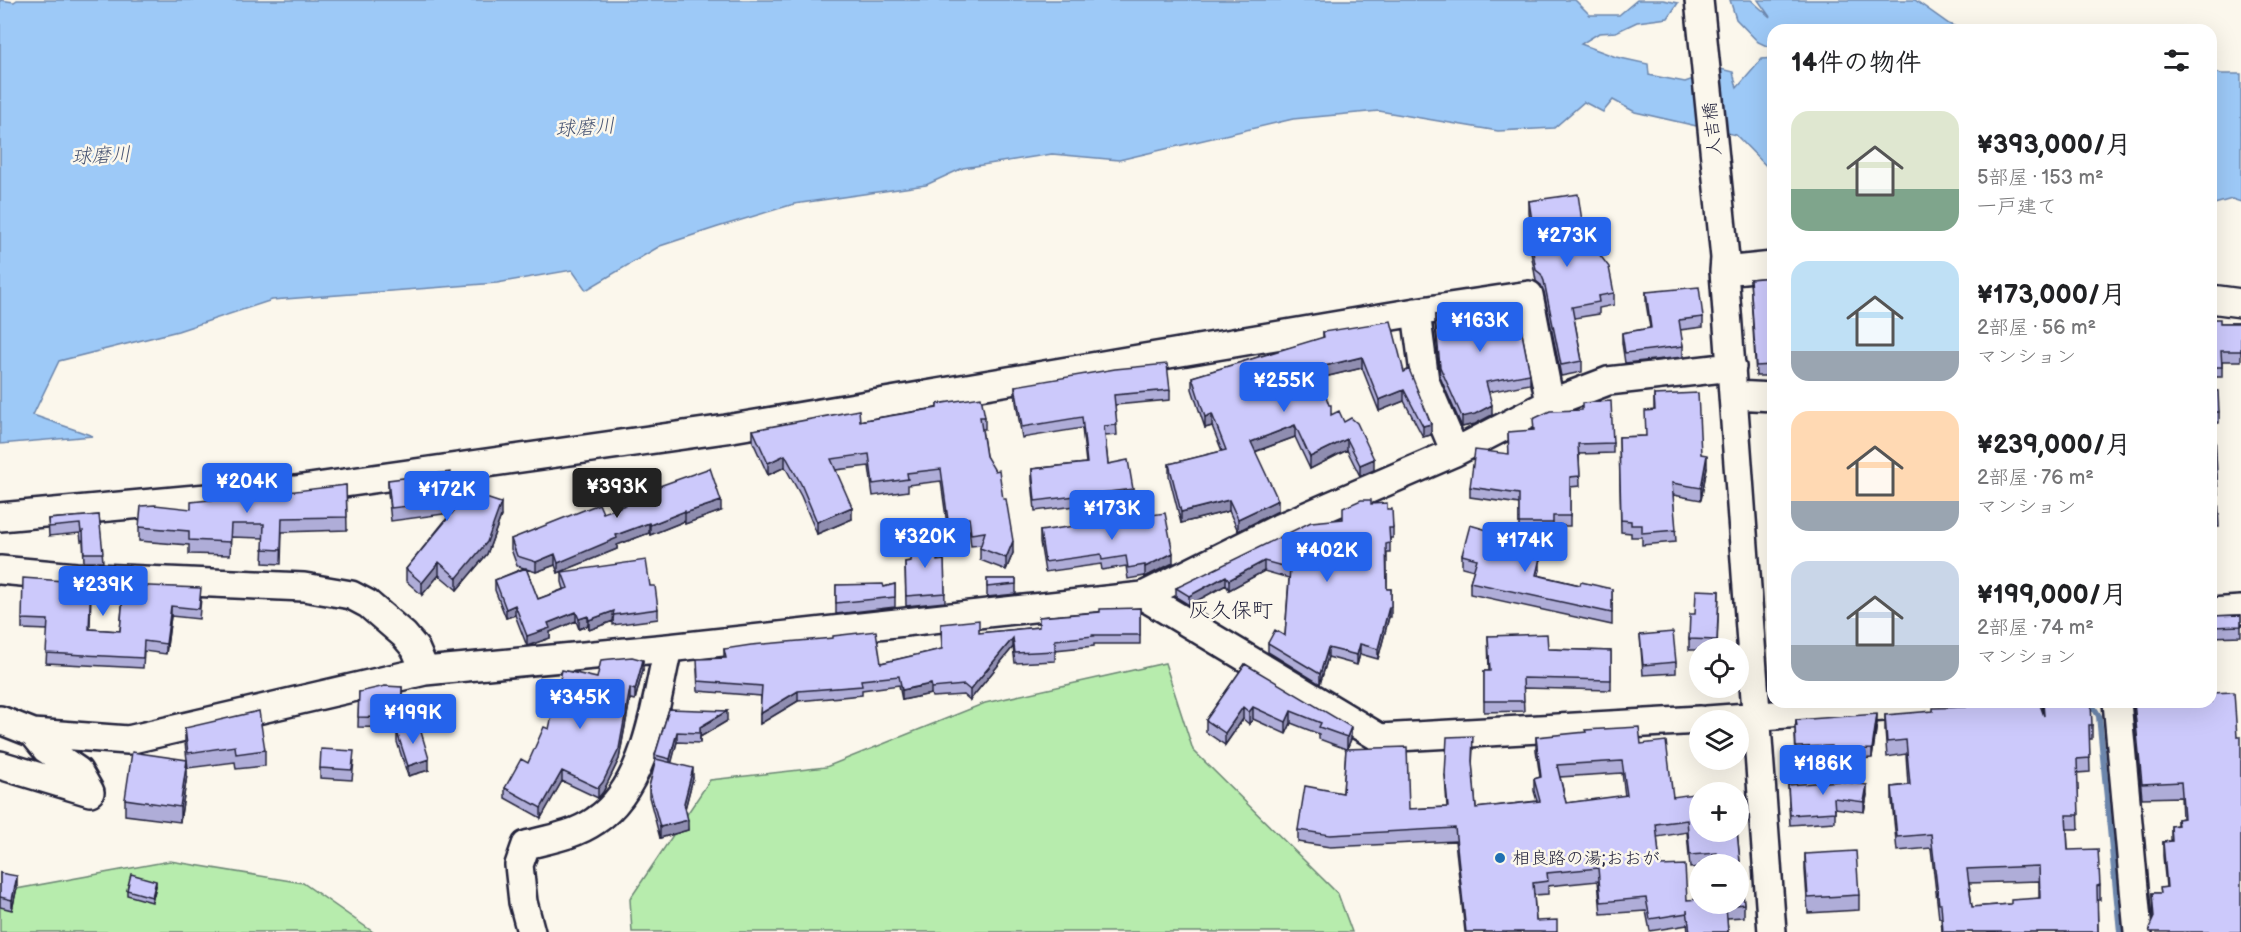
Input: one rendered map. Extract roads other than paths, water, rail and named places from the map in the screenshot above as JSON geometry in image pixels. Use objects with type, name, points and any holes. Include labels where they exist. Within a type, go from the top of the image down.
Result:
[{"type":"street","name":"人吉橋","points":[[1700,0],[1732,367],[1772,932]]},
{"type":"street","points":[[1724,264],[1767,266]]},
{"type":"street","points":[[0,517],[295,490],[726,429],[1416,312],[1529,295],[1550,403]]},
{"type":"street","points":[[2217,300],[2241,303]]},
{"type":"street","points":[[1416,312],[1425,381],[1455,452]]},
{"type":"street","points":[[0,720],[33,733],[128,740],[425,671],[668,648],[1143,596],[1279,528],[1455,452],[1550,403],[1608,381],[1732,367]]},
{"type":"street","points":[[1734,395],[1767,397]]},
{"type":"street","points":[[0,570],[76,577],[304,587],[351,595],[368,604],[404,635],[415,648],[425,671]]},
{"type":"street","points":[[1143,596],[1380,738],[1689,721]]},
{"type":"street","points":[[2217,612],[2241,610]]},
{"type":"street","points":[[531,932],[523,902],[519,865],[526,845],[567,836],[596,821],[622,796],[642,758],[668,648]]},
{"type":"street","points":[[1749,718],[1874,708]]},
{"type":"street","points":[[2118,708],[2138,932]]},
{"type":"street","points":[[0,765],[90,792],[78,771],[46,749],[33,733]]},
{"type":"water","name":"球磨川","points":[[0,0],[14,2],[17,0],[1575,0],[1590,15],[1619,15],[1637,0],[1663,0],[1678,3],[1668,18],[1637,22],[1616,32],[1599,33],[1581,44],[1616,57],[1648,64],[1649,75],[1685,82],[1721,69],[1733,72],[1737,88],[1762,59],[1767,59],[1767,167],[1736,135],[1635,112],[1613,100],[1603,112],[1584,102],[1554,128],[1498,131],[1379,111],[1293,119],[1119,160],[1052,154],[963,168],[926,185],[794,204],[660,246],[586,290],[572,270],[497,283],[272,300],[178,331],[59,361],[33,415],[93,436],[0,444]]},
{"type":"water","points":[[1730,0],[1751,0],[1770,17],[1758,0],[1915,0],[1949,24],[1767,24],[1767,46],[1758,42],[1736,19]]},
{"type":"water","points":[[2217,72],[2241,74],[2241,202],[2232,199],[2217,203]]},
{"type":"waterway","points":[[2094,708],[2099,716],[2120,932]]},
{"type":"place","name":"相良路の湯;おおが","points":[[1500,858]]},
{"type":"district","name":"灰久保町","points":[[1231,610]]}]
